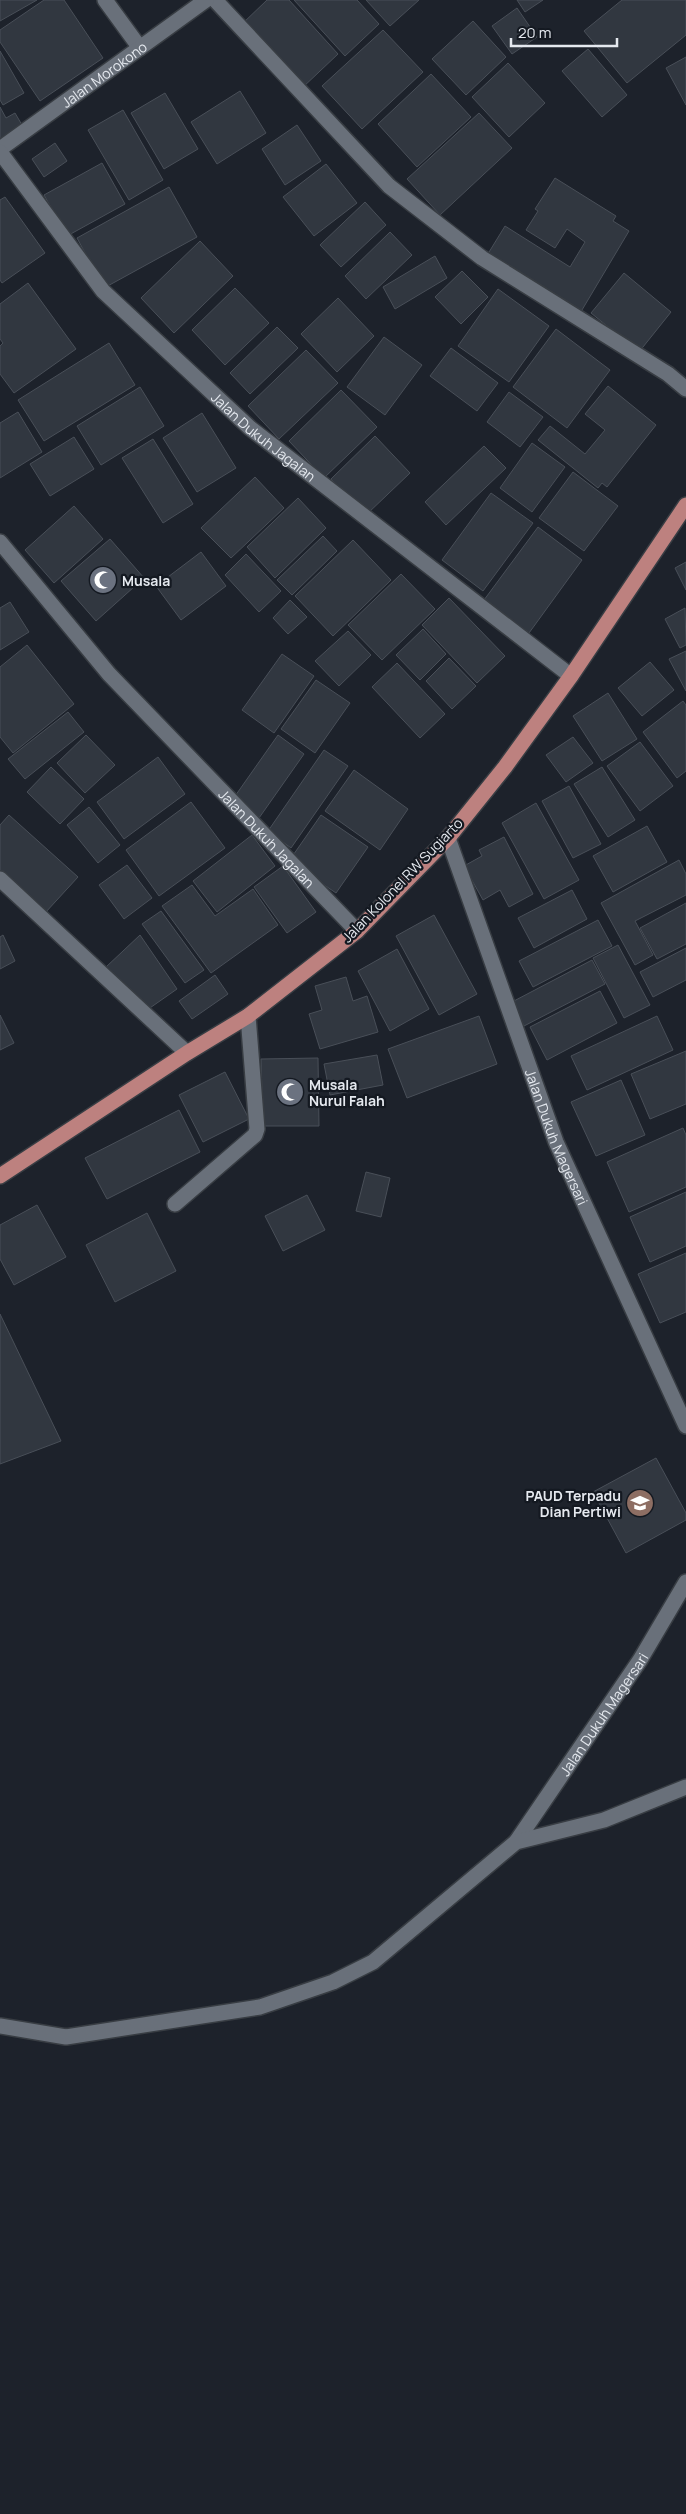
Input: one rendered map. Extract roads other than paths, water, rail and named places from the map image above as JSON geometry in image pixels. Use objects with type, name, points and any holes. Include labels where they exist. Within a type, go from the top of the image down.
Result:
[{"type":"main road","name":"Jalan Kolonel RW Sugiarto","points":[[0,1176],[187,1053],[248,1016],[357,931],[448,838],[505,767],[571,676],[686,505]]},
{"type":"street","points":[[105,0],[140,48]]},
{"type":"street","name":"Jalan Morokono","points":[[0,150],[206,0]]},
{"type":"street","points":[[215,0],[389,186],[482,258],[668,374],[686,389]]},
{"type":"street","name":"Jalan Dukuh Jagalan","points":[[0,150],[103,291],[243,421],[571,676]]},
{"type":"street","name":"Jalan Dukuh Jagalan","points":[[0,542],[110,674],[357,931]]},
{"type":"street","name":"Jalan Dukuh Magersari","points":[[448,838],[556,1142],[686,1426]]},
{"type":"street","points":[[0,879],[187,1053]]},
{"type":"street","points":[[175,1204],[255,1135],[257,1129],[248,1016]]},
{"type":"street","name":"Jalan Dukuh Magersari","points":[[516,1842],[640,1660],[686,1582]]},
{"type":"street","points":[[0,2026],[66,2037],[260,2007],[333,1982],[373,1962],[516,1842],[604,1820],[686,1787]]},
{"type":"place","name":"Musala","points":[[103,580]]},
{"type":"place","name":"Musala Nurul Falah","points":[[290,1092]]},
{"type":"place","name":"PAUD Terpadu Dian Pertiwi","points":[[640,1503]]}]
